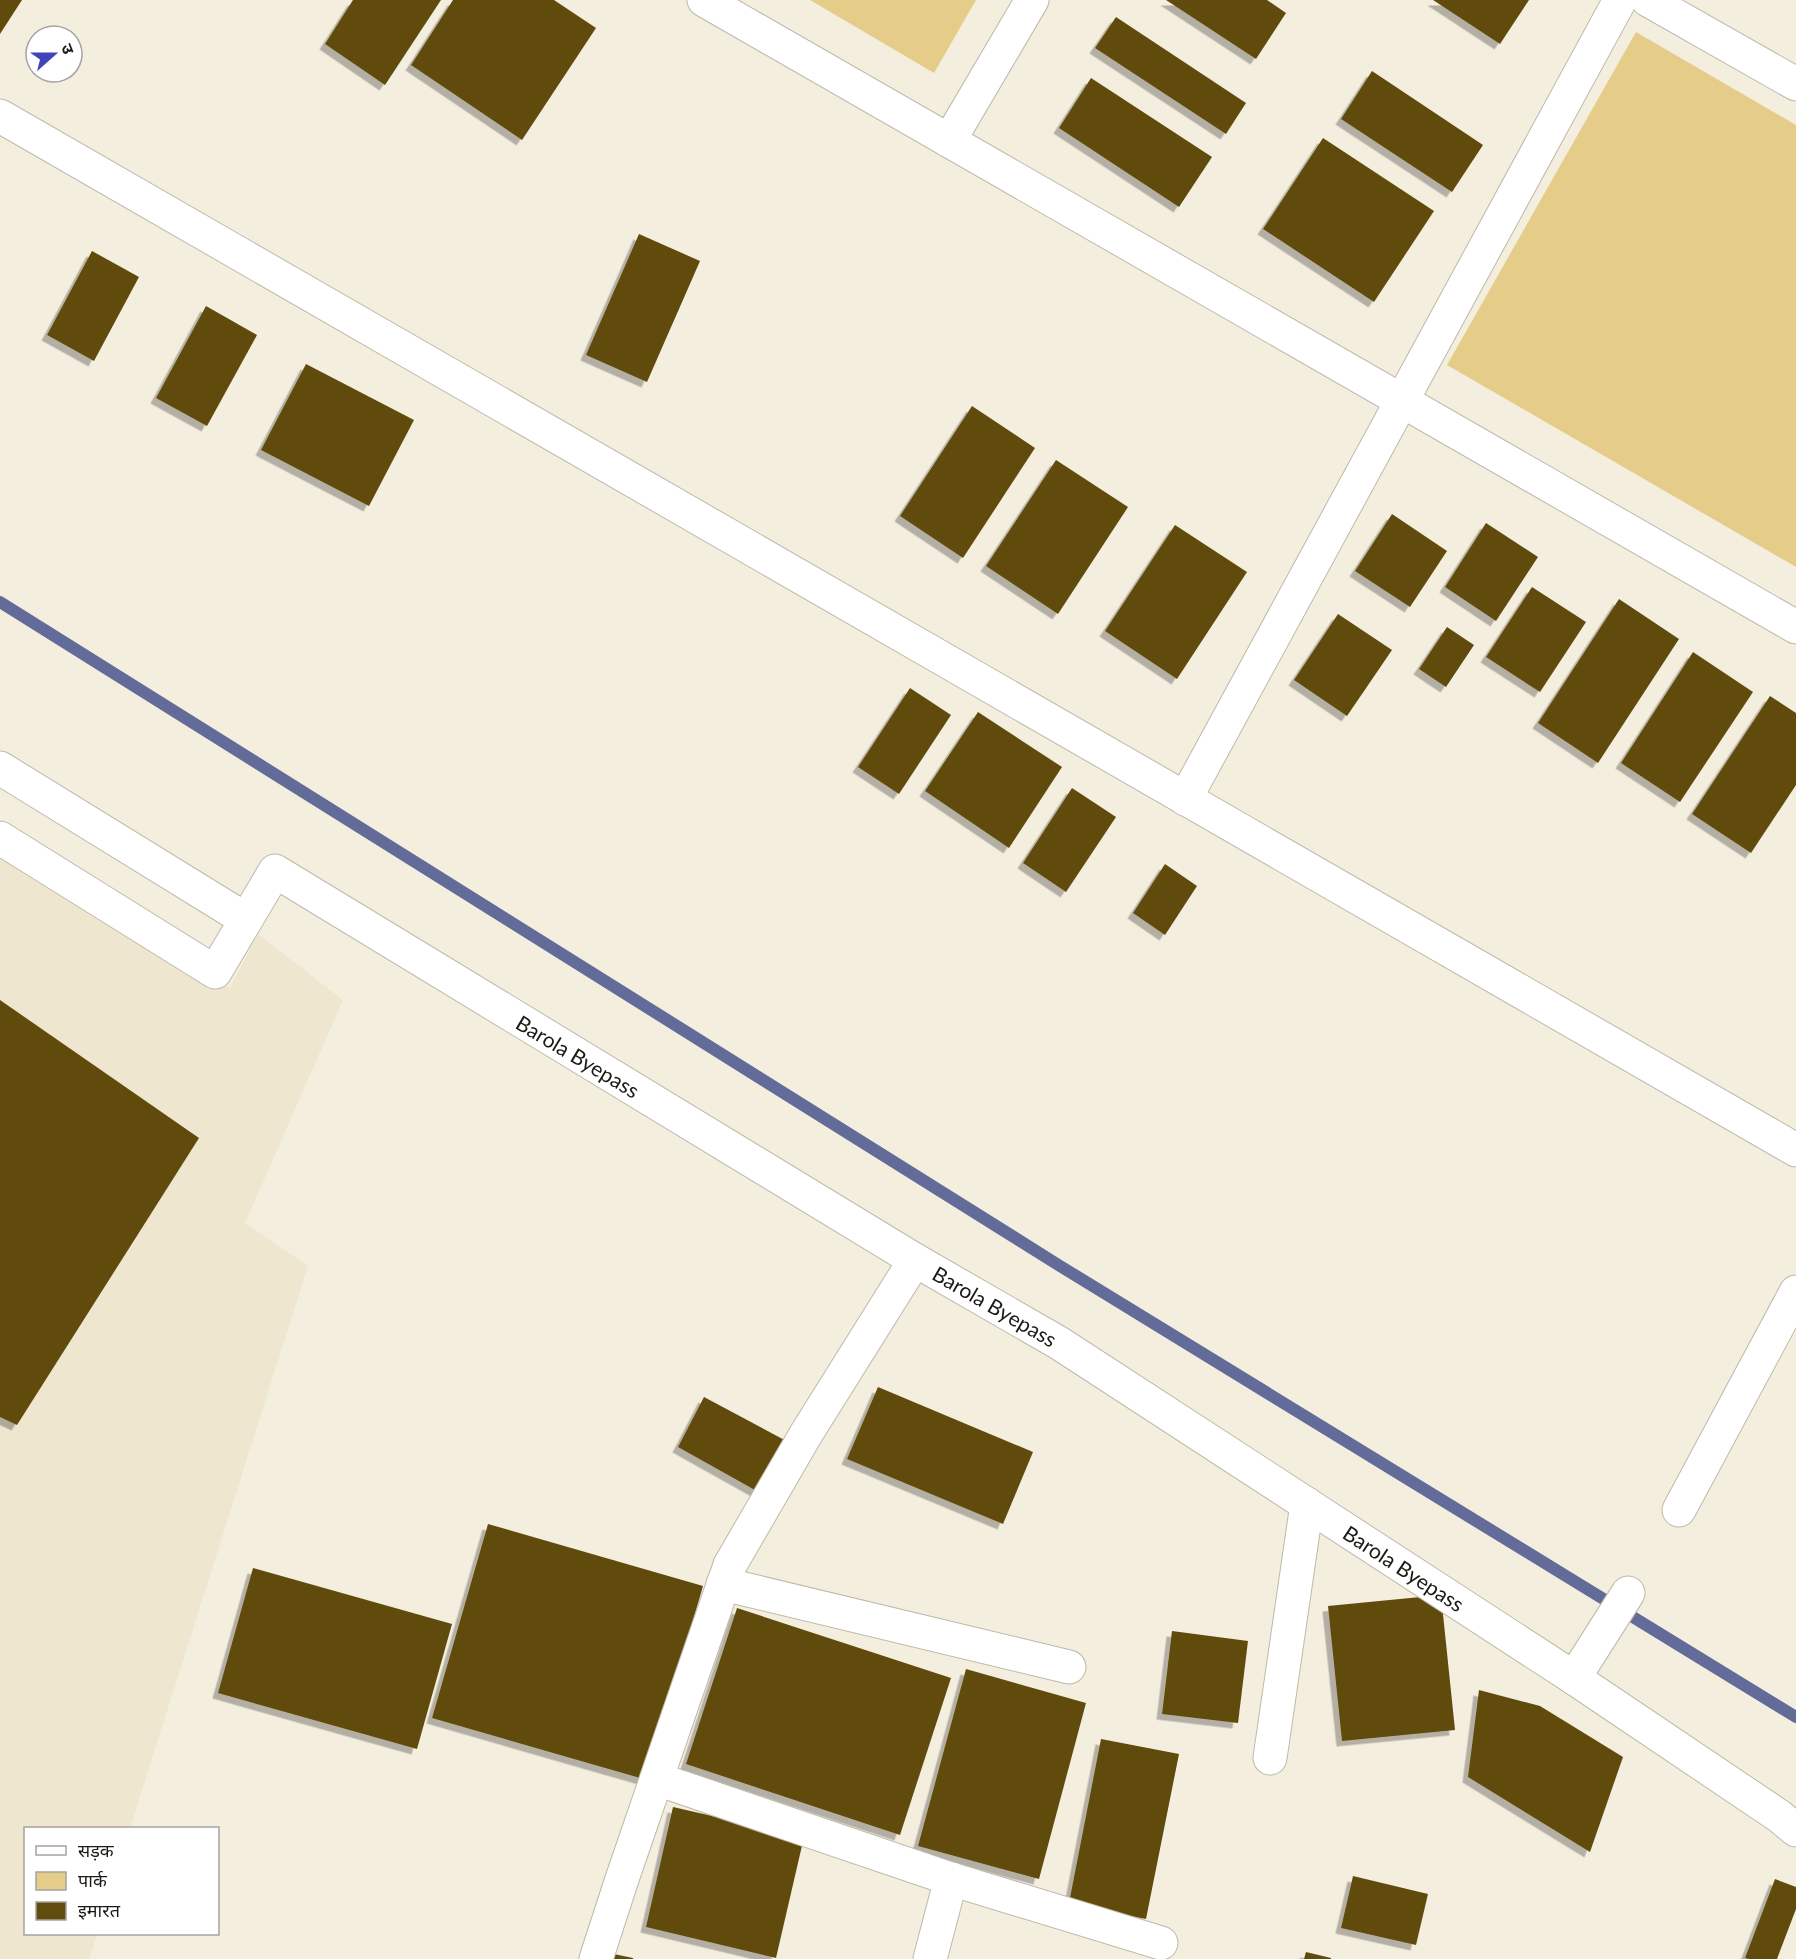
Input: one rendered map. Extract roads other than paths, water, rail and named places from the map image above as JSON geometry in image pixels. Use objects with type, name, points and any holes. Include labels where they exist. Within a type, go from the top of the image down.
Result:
[{"type":"street","points":[[704,0],[1796,627]]},
{"type":"street","points":[[949,141],[1032,0]]},
{"type":"street","points":[[1185,799],[1620,0]]},
{"type":"street","points":[[1648,0],[1796,84]]},
{"type":"street","points":[[0,116],[1796,1150]]},
{"type":"street","points":[[0,768],[246,919]]},
{"type":"street","name":"Barola Byepass","points":[[0,838],[215,972],[275,872],[915,1260],[1059,1343],[1574,1678],[1779,1816],[1796,1830]]},
{"type":"street","points":[[596,1959],[730,1565],[806,1434],[915,1260]]},
{"type":"street","points":[[1679,1510],[1796,1292]]},
{"type":"street","points":[[1270,1758],[1306,1504]]},
{"type":"street","points":[[723,1584],[1069,1667]]},
{"type":"street","points":[[1574,1678],[1628,1593]]},
{"type":"street","points":[[657,1779],[951,1879],[1161,1943]]},
{"type":"street","points":[[930,1959],[951,1879]]},
{"type":"waterway","points":[[0,602],[1060,1266],[1796,1717]]}]
